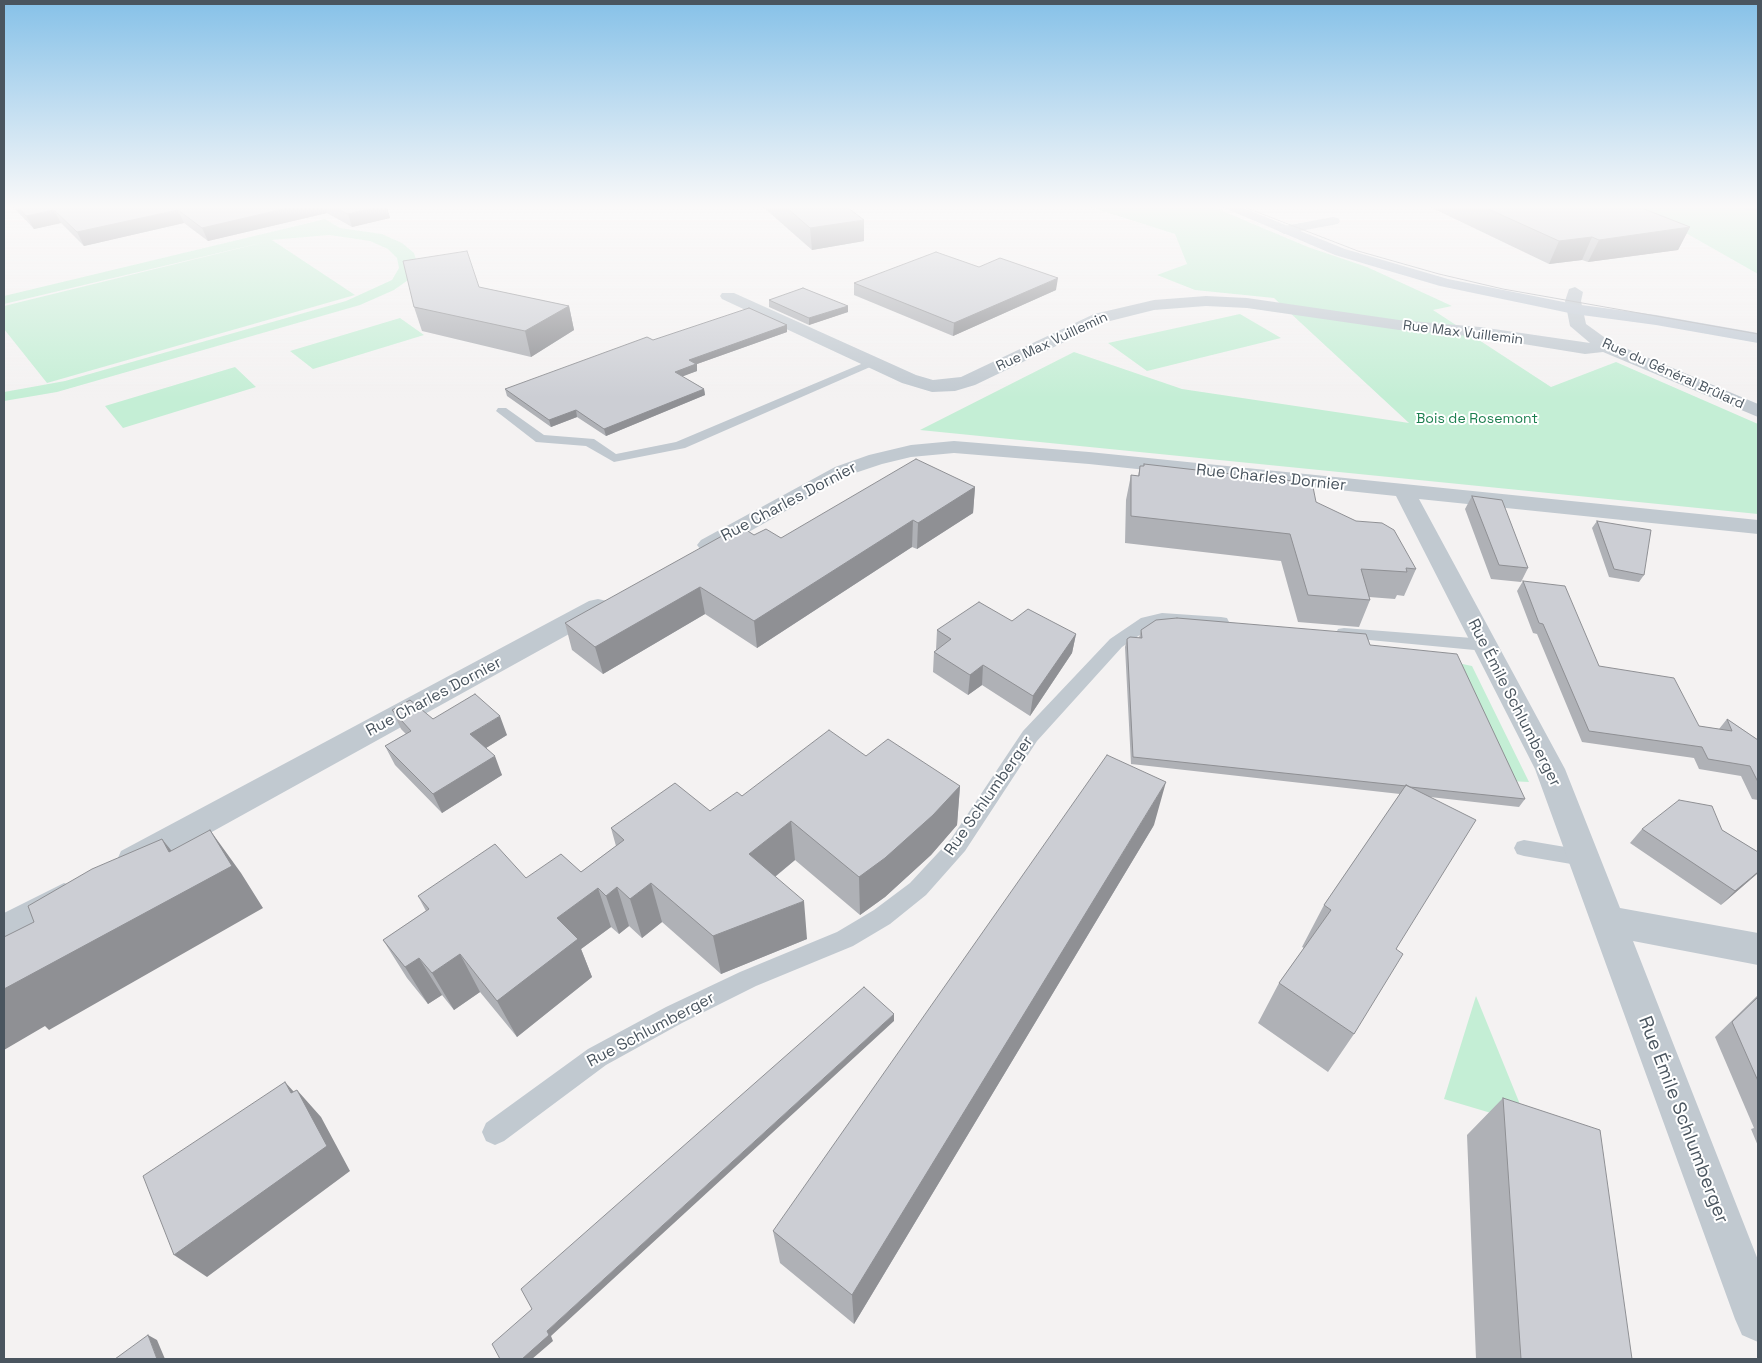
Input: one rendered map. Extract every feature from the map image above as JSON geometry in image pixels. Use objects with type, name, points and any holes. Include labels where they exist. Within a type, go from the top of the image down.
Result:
[{"type":"main road","points":[[1399,271],[1445,283],[1580,299]]},
{"type":"main road","points":[[1557,289],[1580,299],[1656,320],[1758,338]]},
{"type":"main road","points":[[1613,298],[1758,324]]},
{"type":"street","name":"Rue Max Vuillemin","points":[[728,296],[921,384],[955,385],[968,381],[1100,318],[1154,305],[1206,301],[1247,303],[1399,325],[1480,332],[1585,349],[1605,346]]},
{"type":"street","name":"Rue du Général Brûlard","points":[[1580,299],[1578,326],[1605,346],[1758,411]]},
{"type":"street","name":"Rue Charles Dornier","points":[[688,557],[842,471],[876,459],[931,448],[954,447],[1070,457],[1758,527]]},
{"type":"street","name":"Rue Émile Schlumberger","points":[[1405,492],[1550,769],[1758,1319]]},
{"type":"street","name":"Rue Charles Dornier","points":[[4,930],[619,595]]},
{"type":"street","points":[[1608,921],[1758,949]]},
{"type":"lane","points":[[502,411],[541,439],[589,442],[614,458],[680,445],[873,362]]},
{"type":"lane","name":"Rue Schlumberger","points":[[495,1132],[597,1057],[674,1015],[748,979],[845,939],[882,917],[918,889],[958,845],[1030,736],[1048,714],[1116,643],[1147,622],[1162,618],[1240,623]]},
{"type":"lane","points":[[1327,631],[1485,645]]},
{"type":"lane","points":[[1524,848],[1583,858]]},
{"type":"green space","points":[[110,271],[144,271],[4,304],[4,296]]},
{"type":"green space","points":[[148,271],[318,271],[355,295],[47,383],[4,329],[4,306]]},
{"type":"green space","points":[[397,271],[415,271],[411,278],[394,290],[360,305],[57,392],[4,401],[4,392],[65,381],[346,301],[392,280]]},
{"type":"green space","name":"Bois de Rosemont","points":[[1169,271],[1375,271],[1452,306],[1433,310],[1551,387],[1616,362],[1758,424],[1758,514],[920,430],[1074,352],[1182,389],[1409,423],[1274,298],[1195,290],[1157,275]]},
{"type":"green space","points":[[1240,314],[1281,338],[1147,371],[1108,343]]},
{"type":"green space","points":[[400,318],[424,335],[313,369],[290,351]]},
{"type":"green space","points":[[235,367],[256,387],[123,428],[105,406]]},
{"type":"green space","points":[[1453,662],[1472,666],[1529,782],[1509,781]]},
{"type":"green space","points":[[1476,996],[1528,1124],[1444,1099]]},
{"type":"building","points":[[405,271],[474,271],[479,287],[569,306],[525,331],[414,307]]},
{"type":"building","points":[[887,271],[1037,271],[1058,278],[954,323],[854,283]]},
{"type":"building","points":[[803,288],[848,306],[809,318],[769,300]]},
{"type":"building","points":[[749,308],[787,325],[689,360],[696,364],[675,372],[704,389],[604,429],[576,410],[549,420],[505,389],[647,337],[653,340]]},
{"type":"building","points":[[916,459],[975,487],[918,523],[913,520],[754,621],[700,587],[595,647],[565,623],[740,526],[754,535],[766,529],[781,538]]},
{"type":"building","points":[[1144,464],[1302,482],[1313,487],[1316,502],[1356,521],[1382,523],[1394,530],[1416,569],[1406,568],[1407,572],[1361,569],[1370,600],[1308,595],[1290,534],[1131,516],[1131,475],[1139,476],[1140,466],[1144,466]]},
{"type":"building","points":[[1472,496],[1502,500],[1528,568],[1499,565]]},
{"type":"building","points":[[1597,521],[1651,530],[1644,575],[1614,569]]},
{"type":"building","points":[[1523,581],[1565,586],[1599,666],[1674,678],[1699,726],[1732,731],[1727,719],[1758,740],[1758,782],[1750,766],[1708,759],[1702,747],[1589,731],[1543,624],[1539,623]]},
{"type":"building","points":[[979,602],[1012,621],[1028,609],[1076,634],[1033,696],[983,665],[970,675],[934,652],[951,639],[937,630]]},
{"type":"building","points":[[1177,618],[1366,634],[1370,645],[1457,654],[1525,799],[1133,757],[1127,639],[1130,637],[1142,638],[1141,630],[1156,620]]},
{"type":"building","points":[[475,694],[500,716],[470,734],[495,756],[433,794],[385,746],[411,731],[392,710],[410,700],[433,719]]},
{"type":"building","points":[[829,730],[866,756],[888,739],[960,786],[933,815],[885,858],[859,877],[791,821],[749,854],[804,901],[713,936],[651,883],[630,899],[617,887],[606,896],[598,888],[557,918],[578,939],[497,1001],[460,954],[432,973],[419,958],[405,967],[383,940],[429,909],[418,896],[495,844],[526,878],[561,854],[581,872],[624,840],[611,828],[675,783],[710,811],[737,792],[742,796]]},
{"type":"building","points":[[1107,755],[1166,782],[852,1295],[773,1231]]},
{"type":"building","points":[[1406,785],[1476,820],[1396,949],[1403,954],[1354,1034],[1279,983],[1331,910],[1324,905]]},
{"type":"building","points":[[1679,800],[1712,806],[1722,830],[1758,852],[1758,872],[1735,891],[1642,829]]},
{"type":"building","points":[[210,830],[232,866],[4,989],[4,937],[34,922],[28,906],[92,869],[162,839],[169,852]]},
{"type":"building","points":[[864,987],[894,1014],[547,1331],[549,1335],[522,1359],[500,1359],[492,1344],[532,1309],[521,1289]]},
{"type":"building","points":[[1758,997],[1758,1081],[1732,1022]]},
{"type":"building","points":[[285,1082],[291,1093],[297,1090],[327,1146],[174,1255],[143,1176]]},
{"type":"building","points":[[1503,1098],[1600,1130],[1632,1359],[1521,1359]]},
{"type":"building","points":[[148,1335],[157,1359],[115,1359]]},
{"type":"tram line","points":[[1427,271],[1503,289],[1758,334]]}]
